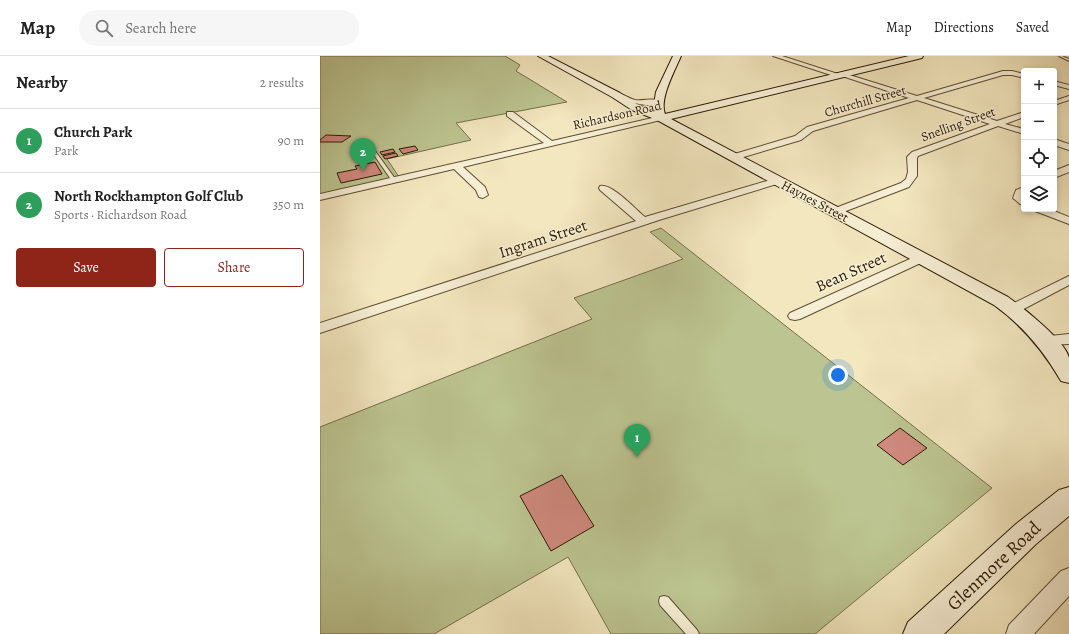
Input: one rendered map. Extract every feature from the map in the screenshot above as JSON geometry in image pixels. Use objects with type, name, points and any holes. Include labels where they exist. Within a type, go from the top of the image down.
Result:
[{"type":"street","name":"Haynes Street","points":[[542,56],[616,95],[636,108],[656,116],[734,157],[777,182],[921,258],[1021,316],[1059,343],[1060,358],[1069,375]]},
{"type":"street","points":[[656,116],[658,111],[658,98],[676,56]]},
{"type":"street","points":[[776,56],[1021,131]]},
{"type":"street","name":"Richardson Road","points":[[320,197],[550,143],[656,116],[918,56]]},
{"type":"street","name":"Churchill Street","points":[[734,157],[798,138],[810,129],[916,98],[1005,73],[1021,76]]},
{"type":"street","points":[[1057,85],[1069,87]]},
{"type":"street","name":"Haynes Street","points":[[616,95],[635,102],[658,98]]},
{"type":"street","points":[[1057,102],[1069,98]]},
{"type":"street","points":[[510,114],[550,143]]},
{"type":"street","name":"Snelling Street","points":[[834,212],[905,184],[911,180],[913,174],[912,157],[915,154],[1021,115]]},
{"type":"street","points":[[1057,143],[1069,147]]},
{"type":"street","points":[[456,165],[481,189],[483,195]]},
{"type":"street","points":[[1057,174],[1069,168]]},
{"type":"street","name":"Ingram Street","points":[[320,328],[644,222],[777,182]]},
{"type":"street","points":[[604,188],[644,222]]},
{"type":"street","points":[[1021,192],[1018,198],[1021,200]]},
{"type":"street","points":[[1046,212],[1069,221]]},
{"type":"street","name":"Bean Street","points":[[795,316],[921,258]]},
{"type":"street","points":[[1021,316],[1069,280]]},
{"type":"street","name":"Glenmore Road","points":[[921,634],[1026,534],[1069,499]]},
{"type":"street","points":[[1018,634],[1069,579]]},
{"type":"lane","points":[[1060,56],[1069,60]]},
{"type":"lane","points":[[372,149],[394,180]]},
{"type":"lane","points":[[664,601],[693,634]]},
{"type":"green space","points":[[320,56],[505,56],[520,65],[516,71],[567,102],[456,123],[471,140],[387,159],[399,177],[320,195]]},
{"type":"green space","points":[[661,228],[992,488],[815,634],[611,634],[568,557],[434,634],[320,634],[320,427],[592,319],[574,298],[683,259],[650,232]]},
{"type":"building","points":[[326,135],[351,136],[342,142],[320,142],[320,140]]},
{"type":"building","points":[[415,146],[418,150],[403,154],[399,149]]},
{"type":"building","points":[[393,149],[395,152],[382,155],[380,152]]},
{"type":"building","points":[[396,153],[398,156],[385,159],[383,156]]},
{"type":"building","points":[[375,162],[382,174],[341,183],[337,173],[357,169],[355,166]]},
{"type":"building","points":[[900,428],[927,448],[903,465],[877,445]]},
{"type":"building","points":[[562,475],[594,526],[551,551],[520,496]]},
{"type":"place","name":"North Rockhampton Golf Club","points":[[363,171]]},
{"type":"place","name":"Church Park","points":[[637,457]]}]
